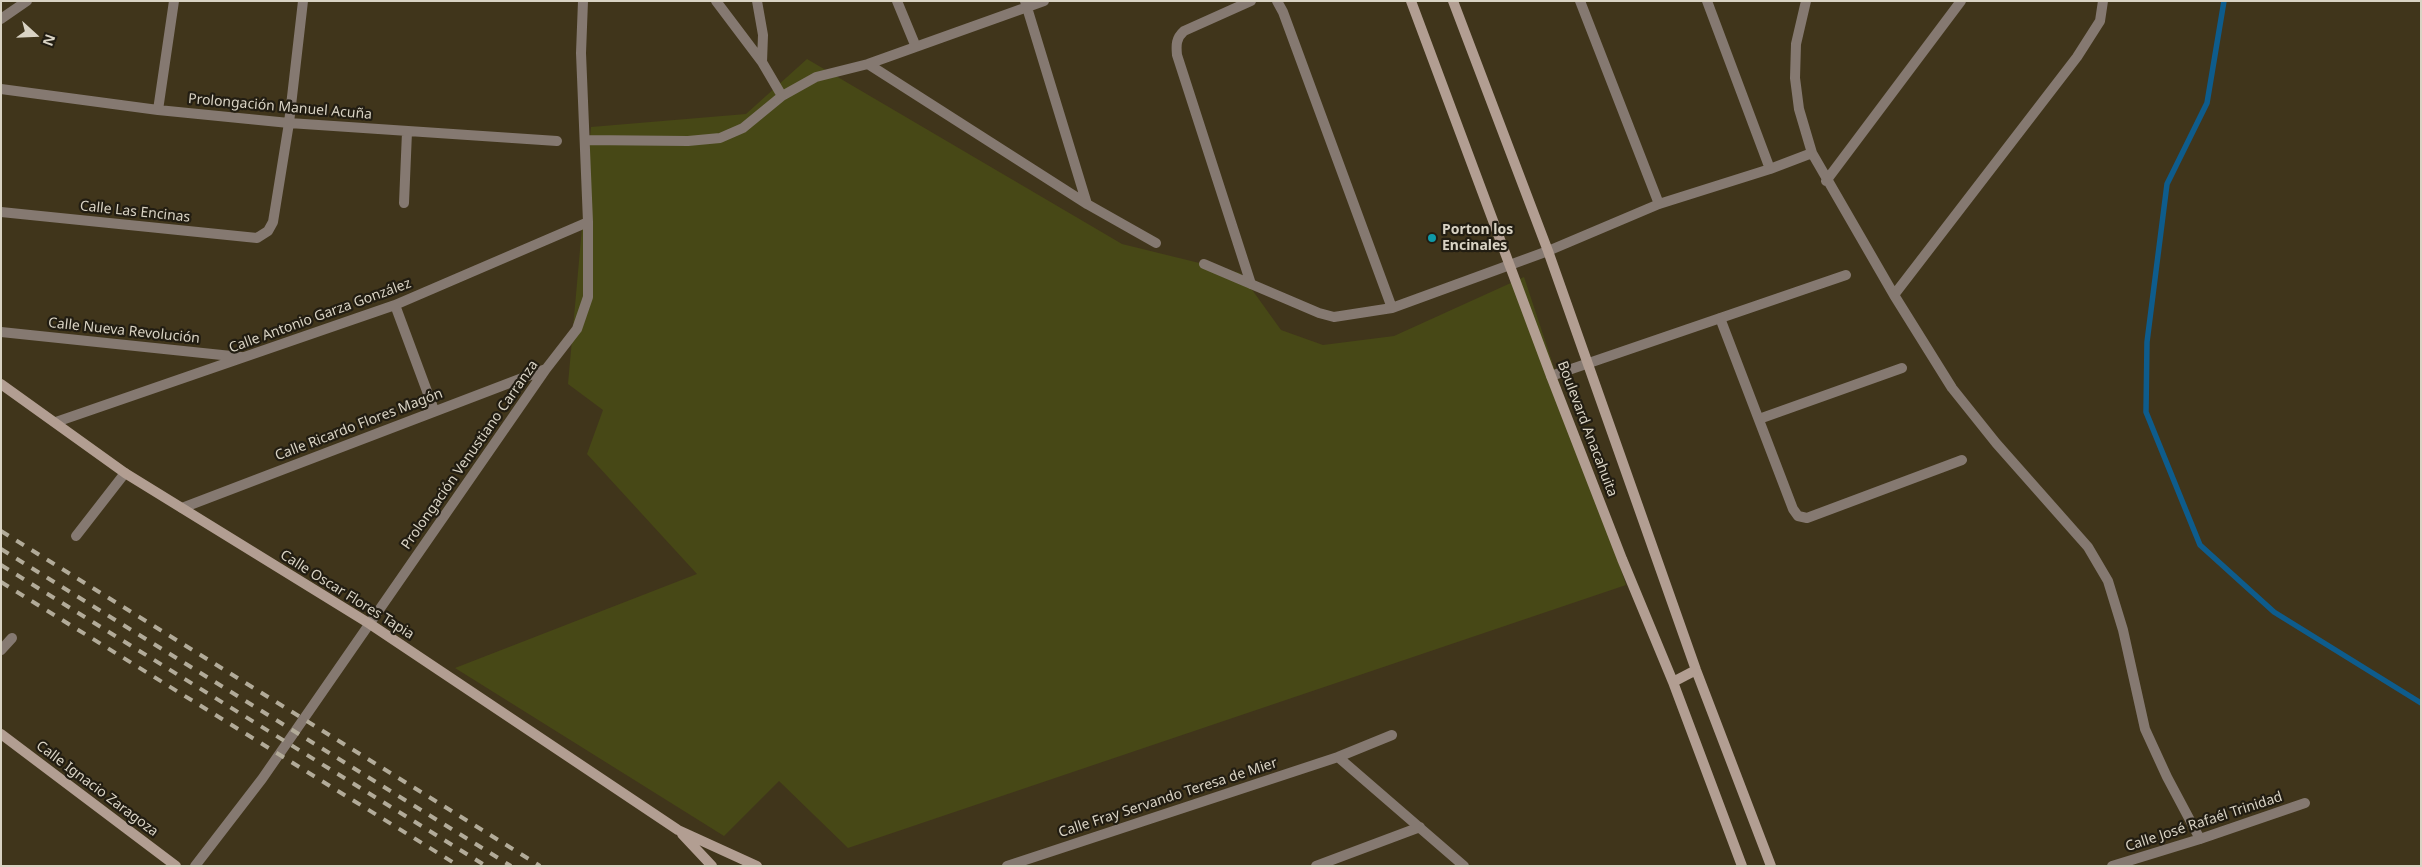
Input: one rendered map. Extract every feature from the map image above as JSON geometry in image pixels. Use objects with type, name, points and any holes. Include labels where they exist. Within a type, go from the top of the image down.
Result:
[{"type":"street","points":[[1,18],[27,1]]},
{"type":"street","points":[[158,110],[174,1]]},
{"type":"street","points":[[289,123],[303,1]]},
{"type":"street","name":"Prolongación Venustiano Carranza","points":[[195,866],[262,780],[546,369],[578,329],[588,297],[588,222],[581,53],[583,1]]},
{"type":"street","points":[[716,1],[762,62],[782,96]]},
{"type":"street","points":[[757,1],[763,35],[762,62]]},
{"type":"street","points":[[897,1],[916,47]]},
{"type":"street","points":[[585,140],[688,141],[720,138],[743,128],[782,96],[816,78],[868,64],[1026,5],[1044,1]]},
{"type":"street","points":[[1251,1],[1184,32],[1178,36],[1176,45],[1177,55],[1251,284]]},
{"type":"street","points":[[1277,1],[1283,12],[1392,308]]},
{"type":"street","name":"Boulevard Anacahuita","points":[[1411,1],[1622,559],[1673,682],[1742,866]]},
{"type":"street","name":"Boulevard Anacahuita","points":[[1453,1],[1548,251],[1696,670],[1771,866]]},
{"type":"street","points":[[1580,1],[1658,204]]},
{"type":"street","points":[[1707,1],[1770,169]]},
{"type":"street","points":[[1806,1],[1796,44],[1795,78],[1799,109],[1812,153],[1826,181],[1952,388],[1996,443],[2088,547],[2108,581],[2123,630],[2145,729],[2200,839]]},
{"type":"street","points":[[1826,181],[1961,1]]},
{"type":"street","points":[[1894,295],[2077,57],[2100,21],[2103,1]]},
{"type":"street","points":[[1026,5],[1087,204]]},
{"type":"street","points":[[868,64],[1087,204],[1156,243]]},
{"type":"street","name":"Prolongación Manuel Acuña","points":[[1,89],[158,110],[289,123],[557,141]]},
{"type":"street","name":"Calle Las Encinas","points":[[1,212],[257,238],[265,235],[273,222],[289,123]]},
{"type":"street","points":[[404,203],[407,132]]},
{"type":"street","points":[[1204,264],[1319,313],[1334,317],[1392,308],[1548,251],[1658,204],[1770,169],[1812,153]]},
{"type":"street","name":"Calle Antonio Garza González","points":[[56,422],[396,305],[588,222]]},
{"type":"street","points":[[1552,376],[1846,275]]},
{"type":"street","points":[[396,305],[434,410]]},
{"type":"street","points":[[1720,318],[1793,509],[1802,518],[1807,518],[1962,460]]},
{"type":"street","name":"Calle Nueva Revolución","points":[[1,332],[245,358]]},
{"type":"street","points":[[1758,419],[1902,368]]},
{"type":"street","name":"Calle Ricardo Flores Magón","points":[[182,508],[434,410],[546,369]]},
{"type":"street","name":"Calle Oscar Flores Tapia","points":[[1,384],[125,473],[370,624],[678,830],[757,866]]},
{"type":"street","points":[[76,536],[125,473]]},
{"type":"street","points":[[1,650],[12,638]]},
{"type":"street","points":[[1673,682],[1696,670]]},
{"type":"street","name":"Calle Ignacio Zaragoza","points":[[1,734],[176,866]]},
{"type":"street","name":"Calle Fray Servando Teresa de Mier","points":[[1007,866],[1338,757],[1392,735]]},
{"type":"street","points":[[1338,757],[1464,866]]},
{"type":"street","name":"Calle José Rafaél Trinidad","points":[[2112,866],[2200,839],[2305,803]]},
{"type":"street","points":[[1316,866],[1420,827]]},
{"type":"street","name":"Calle Oscar Flores Tapia","points":[[678,830],[712,866]]},
{"type":"shaded area","points":[[807,59],[1122,244],[1240,273],[1281,330],[1323,345],[1394,336],[1524,277],[1626,585],[848,848],[779,781],[724,836],[455,668],[697,574],[587,454],[603,410],[568,384],[591,127],[746,114]]},
{"type":"waterway","points":[[2224,1],[2207,103],[2167,184],[2147,342],[2146,412],[2200,545],[2274,612],[2421,703]]},
{"type":"railway","points":[[1,531],[540,866]]},
{"type":"railway","points":[[1,549],[511,866]]},
{"type":"railway","points":[[1,565],[486,866]]},
{"type":"railway","points":[[1,582],[459,866]]},
{"type":"place","name":"Porton los Encinales","points":[[1432,238]]}]
